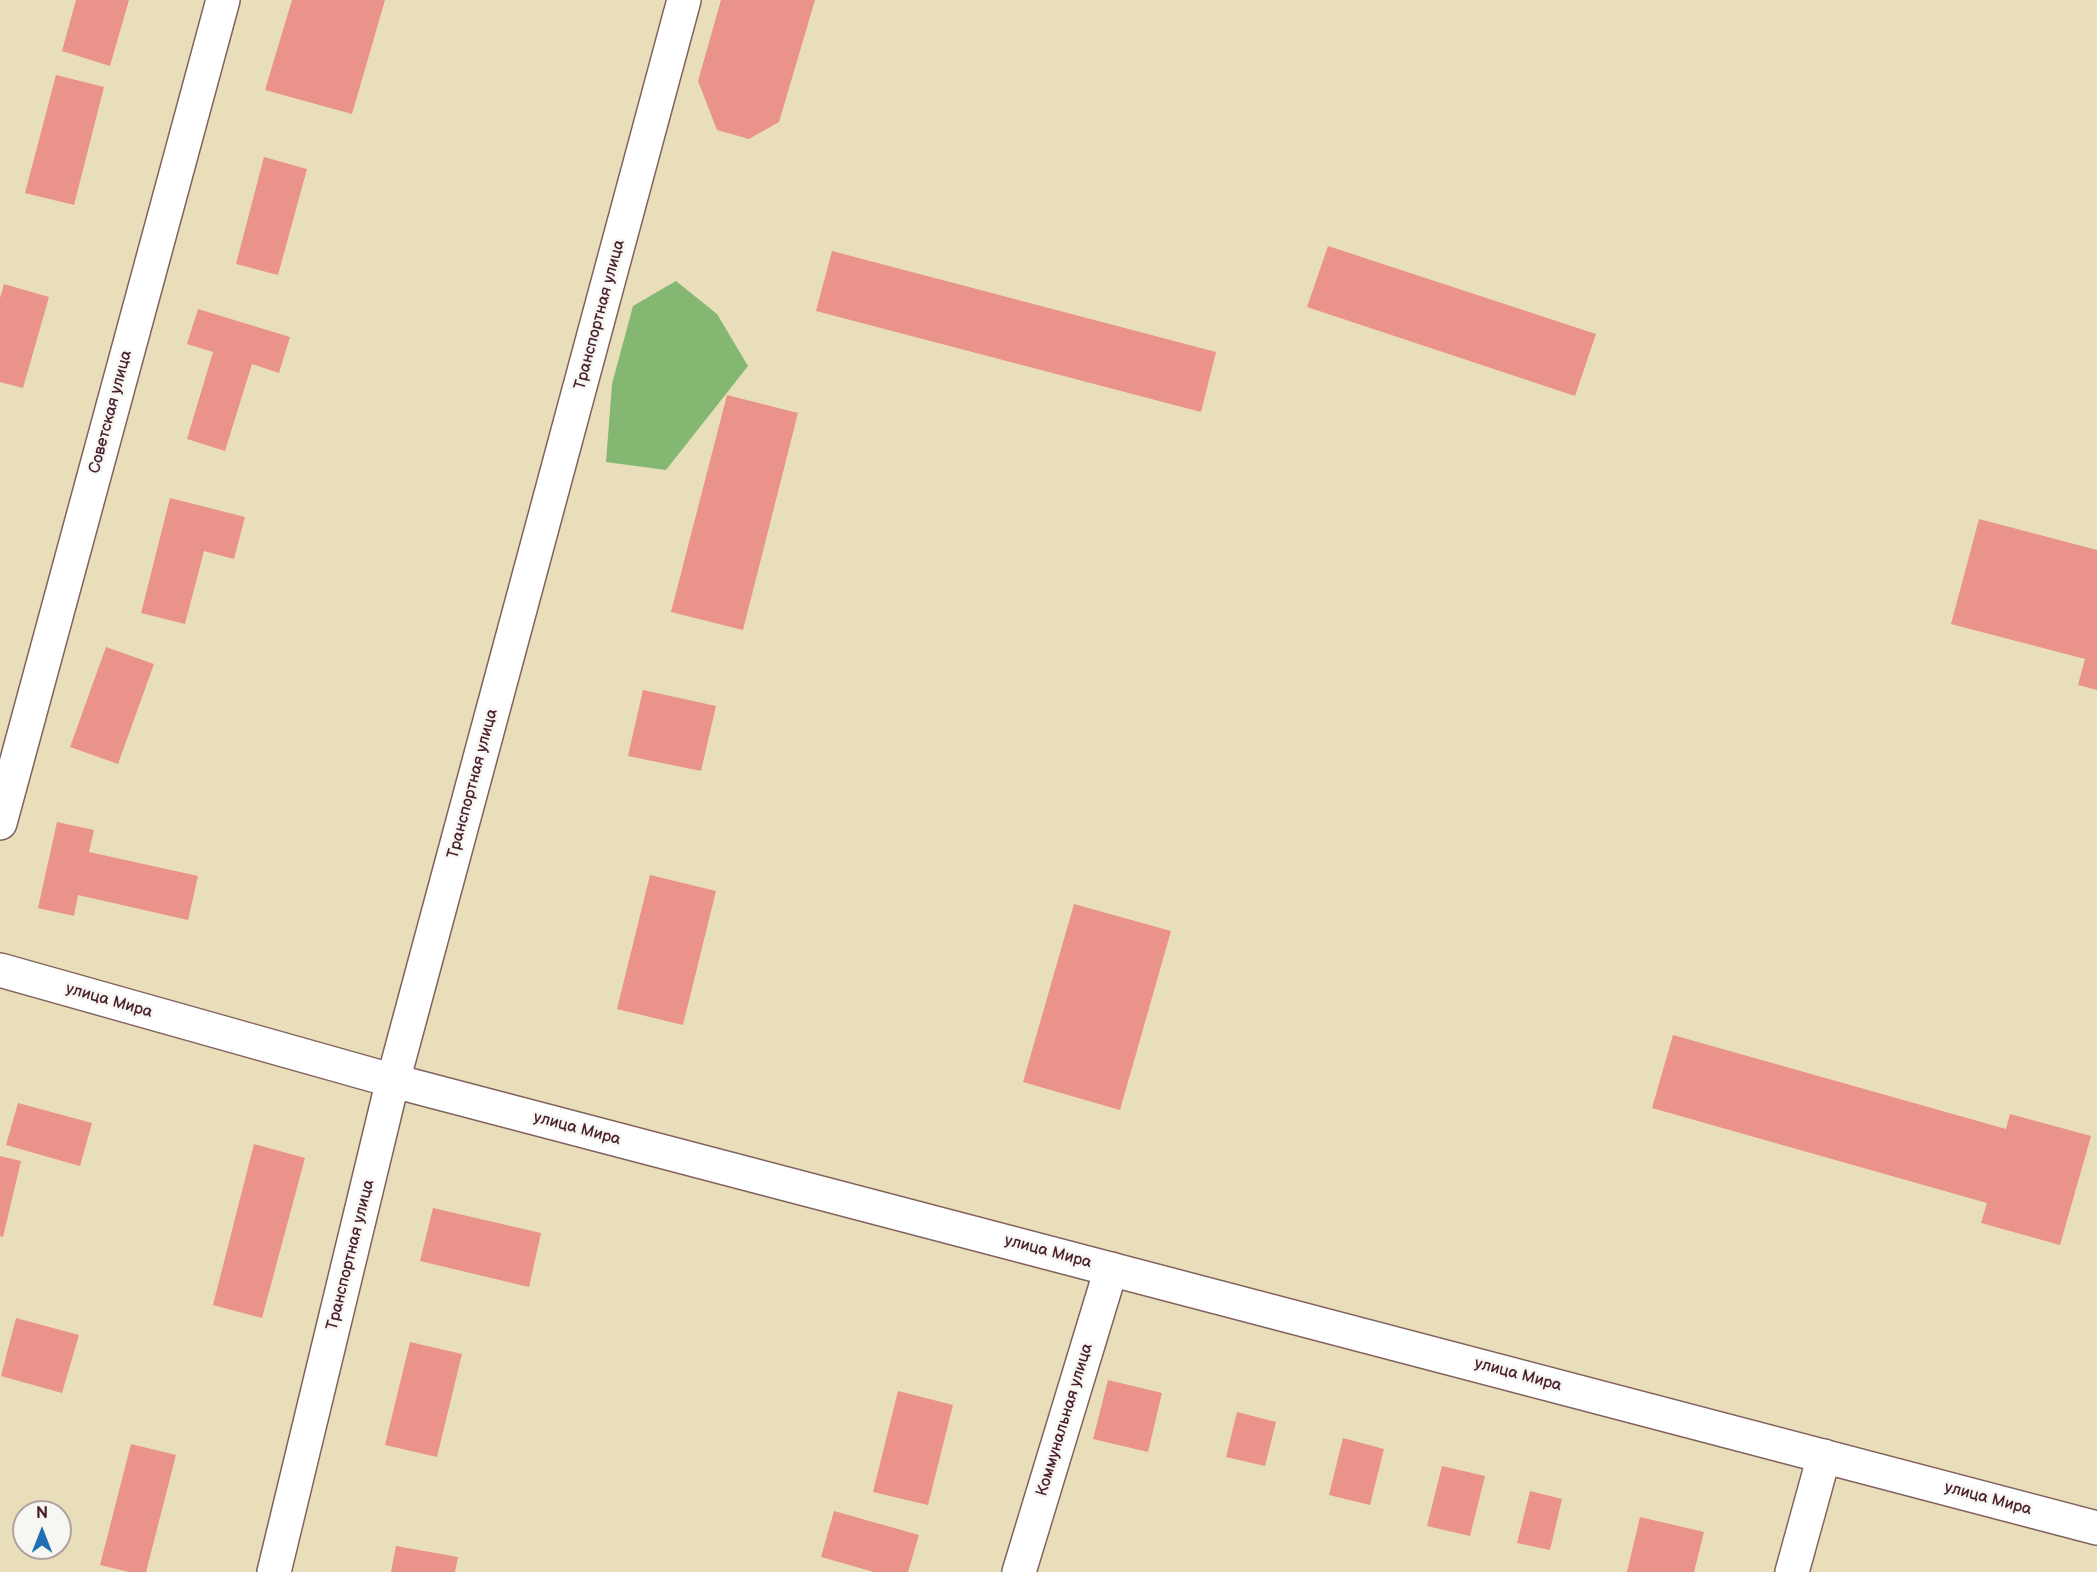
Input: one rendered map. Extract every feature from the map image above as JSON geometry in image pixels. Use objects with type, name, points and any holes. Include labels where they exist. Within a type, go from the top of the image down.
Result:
[{"type":"street","name":"Советская улица","points":[[0,823],[223,0]]},
{"type":"street","name":"Транспортная улица","points":[[274,1572],[394,1081],[684,0]]},
{"type":"street","name":"улица Мира","points":[[0,970],[394,1081],[2097,1527]]},
{"type":"street","name":"Коммунальная улица","points":[[1019,1572],[1111,1269]]},
{"type":"street","points":[[1792,1572],[1824,1456]]},
{"type":"green space","points":[[676,281],[717,314],[748,366],[666,470],[606,462],[612,384],[633,306]]},
{"type":"building","points":[[76,0],[129,0],[110,66],[62,51]]},
{"type":"building","points":[[292,0],[385,0],[352,114],[265,90]]},
{"type":"building","points":[[721,0],[815,0],[779,122],[749,139],[717,130],[698,81]]},
{"type":"building","points":[[56,75],[104,87],[74,205],[25,193]]},
{"type":"building","points":[[264,157],[307,169],[278,275],[236,264]]},
{"type":"building","points":[[1328,246],[1596,334],[1575,396],[1307,307]]},
{"type":"building","points":[[832,251],[1216,352],[1201,412],[816,311]]},
{"type":"building","points":[[4,284],[49,297],[23,388],[0,382],[0,298]]},
{"type":"building","points":[[198,309],[290,337],[279,373],[252,364],[225,451],[187,439],[213,352],[187,344]]},
{"type":"building","points":[[727,395],[798,413],[743,630],[671,612]]},
{"type":"building","points":[[170,498],[245,517],[234,559],[204,551],[185,624],[141,613]]},
{"type":"building","points":[[1979,519],[2097,550],[2097,690],[2078,685],[2085,659],[1951,624]]},
{"type":"building","points":[[106,647],[154,664],[118,764],[70,747]]},
{"type":"building","points":[[643,690],[716,706],[701,771],[628,756]]},
{"type":"building","points":[[57,822],[94,830],[89,852],[198,876],[188,920],[78,895],[74,916],[38,908]]},
{"type":"building","points":[[650,875],[716,891],[683,1025],[617,1009]]},
{"type":"building","points":[[1074,904],[1171,931],[1120,1110],[1023,1082]]},
{"type":"building","points":[[1673,1035],[2006,1129],[2010,1114],[2091,1136],[2060,1245],[1981,1223],[1987,1203],[1652,1108]]},
{"type":"building","points":[[18,1103],[92,1123],[80,1166],[6,1145]]},
{"type":"building","points":[[254,1144],[305,1158],[262,1318],[213,1305]]},
{"type":"building","points":[[0,1156],[21,1161],[3,1237],[0,1236]]},
{"type":"building","points":[[433,1208],[541,1233],[529,1287],[420,1261]]},
{"type":"building","points":[[16,1318],[79,1335],[62,1393],[1,1376]]},
{"type":"building","points":[[410,1342],[462,1354],[437,1457],[385,1445]]},
{"type":"building","points":[[1108,1380],[1162,1393],[1148,1452],[1093,1439]]},
{"type":"building","points":[[898,1391],[953,1405],[928,1505],[873,1492]]},
{"type":"building","points":[[1237,1412],[1276,1422],[1265,1466],[1226,1457]]},
{"type":"building","points":[[1343,1438],[1384,1449],[1370,1505],[1329,1495]]},
{"type":"building","points":[[131,1444],[176,1455],[146,1572],[129,1572],[100,1565]]},
{"type":"building","points":[[1442,1466],[1485,1476],[1470,1536],[1427,1526]]},
{"type":"building","points":[[1530,1491],[1562,1499],[1550,1550],[1517,1543]]},
{"type":"building","points":[[834,1511],[919,1535],[908,1572],[874,1572],[821,1557]]},
{"type":"building","points":[[1640,1517],[1704,1532],[1694,1572],[1627,1572]]},
{"type":"building","points":[[396,1546],[458,1557],[455,1572],[391,1572]]}]
